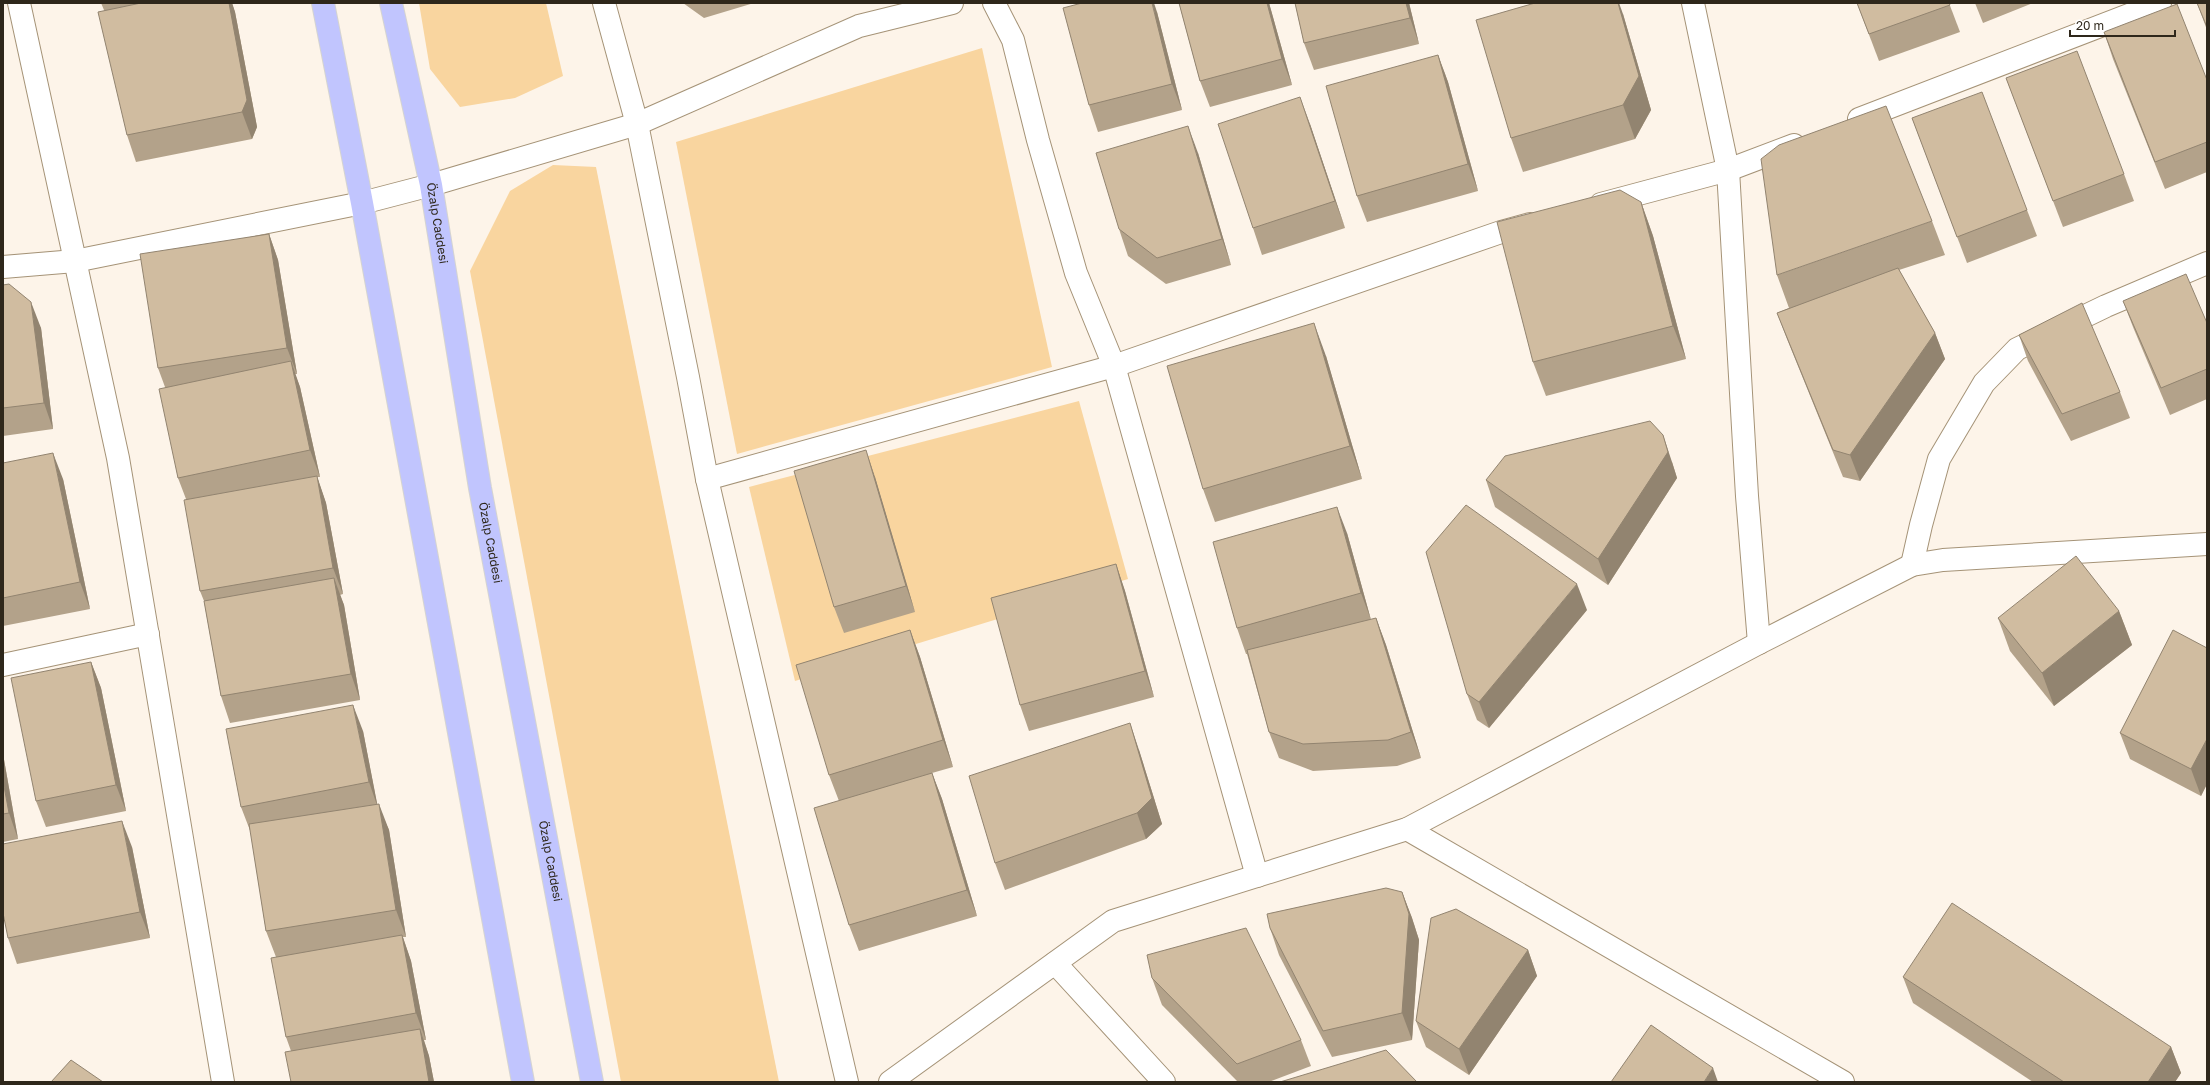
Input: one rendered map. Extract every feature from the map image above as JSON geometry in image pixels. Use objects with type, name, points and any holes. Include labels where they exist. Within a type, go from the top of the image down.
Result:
[{"type":"main road","points":[[323,3],[362,203],[523,1082]]},
{"type":"main road","name":"Özalp Caddesi","points":[[391,3],[431,185],[480,488],[592,1082]]},
{"type":"street","points":[[19,3],[118,458],[223,1082]]},
{"type":"street","points":[[604,3],[637,124],[707,479],[847,1082]]},
{"type":"street","points":[[3,267],[75,261],[362,203],[431,185],[637,124],[859,26],[952,3]]},
{"type":"street","points":[[994,3],[1013,40],[1038,140],[1076,273],[1114,366],[1257,876]]},
{"type":"street","points":[[1693,3],[1728,170],[1747,496],[1759,643]]},
{"type":"street","points":[[1840,127],[2160,3]]},
{"type":"street","points":[[1584,209],[1728,170],[1810,138]]},
{"type":"street","points":[[707,479],[1114,366],[1494,234],[1546,219]]},
{"type":"street","points":[[1912,565],[1939,459],[1984,383],[2017,349],[2106,306],[2207,262]]},
{"type":"street","points":[[890,1082],[1113,921],[1407,829],[1759,643],[1912,565],[1943,560],[2207,544]]},
{"type":"street","points":[[3,665],[148,634]]},
{"type":"street","points":[[1407,829],[1843,1082]]},
{"type":"street","points":[[1055,963],[1164,1082]]},
{"type":"shaded area","points":[[419,3],[546,3],[563,76],[515,98],[460,107],[430,69]]},
{"type":"shaded area","points":[[982,48],[1052,367],[737,454],[676,142]]},
{"type":"shaded area","points":[[553,165],[596,167],[779,1082],[621,1082],[470,271],[510,191]]},
{"type":"shaded area","points":[[1079,401],[1128,579],[795,681],[749,487]]},
{"type":"building","points":[[141,3],[229,3],[247,100],[242,112],[127,135],[98,12]]},
{"type":"building","points":[[1082,3],[1152,3],[1172,84],[1089,105],[1063,8]]},
{"type":"building","points":[[1179,3],[1267,3],[1282,59],[1200,81]]},
{"type":"building","points":[[1295,3],[1406,3],[1410,18],[1304,43]]},
{"type":"building","points":[[1535,3],[1618,3],[1639,76],[1623,105],[1511,138],[1476,20]]},
{"type":"building","points":[[1857,3],[1949,3],[1950,5],[1869,34]]},
{"type":"building","points":[[2197,3],[2207,3],[2207,27]]},
{"type":"building","points":[[2177,4],[2207,80],[2207,142],[2155,162],[2104,32]]},
{"type":"building","points":[[2077,51],[2124,174],[2053,201],[2006,78]]},
{"type":"building","points":[[1438,55],[1468,164],[1357,196],[1326,86]]},
{"type":"building","points":[[1982,92],[2027,210],[1957,237],[1912,118]]},
{"type":"building","points":[[1300,97],[1335,201],[1253,228],[1218,124]]},
{"type":"building","points":[[1886,106],[1932,221],[1777,275],[1761,159],[1779,145]]},
{"type":"building","points":[[1188,126],[1222,239],[1157,258],[1119,229],[1096,153]]},
{"type":"building","points":[[1620,190],[1641,202],[1673,326],[1533,362],[1497,222]]},
{"type":"building","points":[[269,234],[287,348],[158,368],[140,254]]},
{"type":"building","points":[[1898,268],[1935,333],[1850,455],[1833,450],[1777,313]]},
{"type":"building","points":[[2186,274],[2207,323],[2207,369],[2161,388],[2123,301]]},
{"type":"building","points":[[9,284],[31,302],[44,403],[3,408],[3,285]]},
{"type":"building","points":[[2082,303],[2120,392],[2062,414],[2019,335]]},
{"type":"building","points":[[1314,323],[1350,446],[1203,489],[1167,366]]},
{"type":"building","points":[[291,361],[310,450],[178,478],[159,389]]},
{"type":"building","points":[[1650,421],[1663,435],[1668,452],[1598,559],[1486,480],[1505,456]]},
{"type":"building","points":[[866,450],[906,586],[834,607],[794,471]]},
{"type":"building","points":[[53,453],[80,582],[3,598],[3,463]]},
{"type":"building","points":[[317,476],[333,568],[200,591],[184,500]]},
{"type":"building","points":[[1466,505],[1577,584],[1479,702],[1467,694],[1426,552]]},
{"type":"building","points":[[1337,507],[1361,593],[1237,628],[1213,542]]},
{"type":"building","points":[[2076,556],[2119,611],[2042,673],[1998,618]]},
{"type":"building","points":[[1116,564],[1145,671],[1020,705],[991,598]]},
{"type":"building","points":[[334,578],[351,674],[221,696],[204,601]]},
{"type":"building","points":[[1376,618],[1411,732],[1388,740],[1303,744],[1269,732],[1247,650]]},
{"type":"building","points":[[910,630],[943,740],[829,775],[796,665]]},
{"type":"building","points":[[2173,630],[2207,648],[2207,739],[2191,769],[2120,733]]},
{"type":"building","points":[[91,662],[116,785],[36,801],[11,678]]},
{"type":"building","points":[[353,705],[369,782],[241,807],[226,729]]},
{"type":"building","points":[[1130,723],[1152,798],[1137,813],[995,863],[969,776]]},
{"type":"building","points":[[932,773],[967,890],[849,925],[814,808]]},
{"type":"building","points":[[3,781],[9,813],[3,814]]},
{"type":"building","points":[[379,804],[396,910],[266,931],[249,824]]},
{"type":"building","points":[[122,821],[140,912],[8,938],[3,913],[3,844]]},
{"type":"building","points":[[1386,888],[1402,892],[1409,914],[1402,1013],[1323,1031],[1270,928],[1267,914]]},
{"type":"building","points":[[1952,903],[2171,1047],[2148,1082],[2064,1082],[1903,977]]},
{"type":"building","points":[[1456,909],[1528,950],[1459,1049],[1416,1021],[1431,918]]},
{"type":"building","points":[[1246,928],[1301,1040],[1237,1064],[1152,978],[1147,955]]},
{"type":"building","points":[[402,935],[416,1013],[286,1037],[271,958]]},
{"type":"building","points":[[1651,1025],[1713,1068],[1704,1082],[1611,1082]]},
{"type":"building","points":[[420,1029],[429,1082],[291,1082],[285,1052]]},
{"type":"building","points":[[1386,1050],[1417,1082],[1280,1082]]},
{"type":"building","points":[[71,1060],[103,1082],[51,1082]]}]
